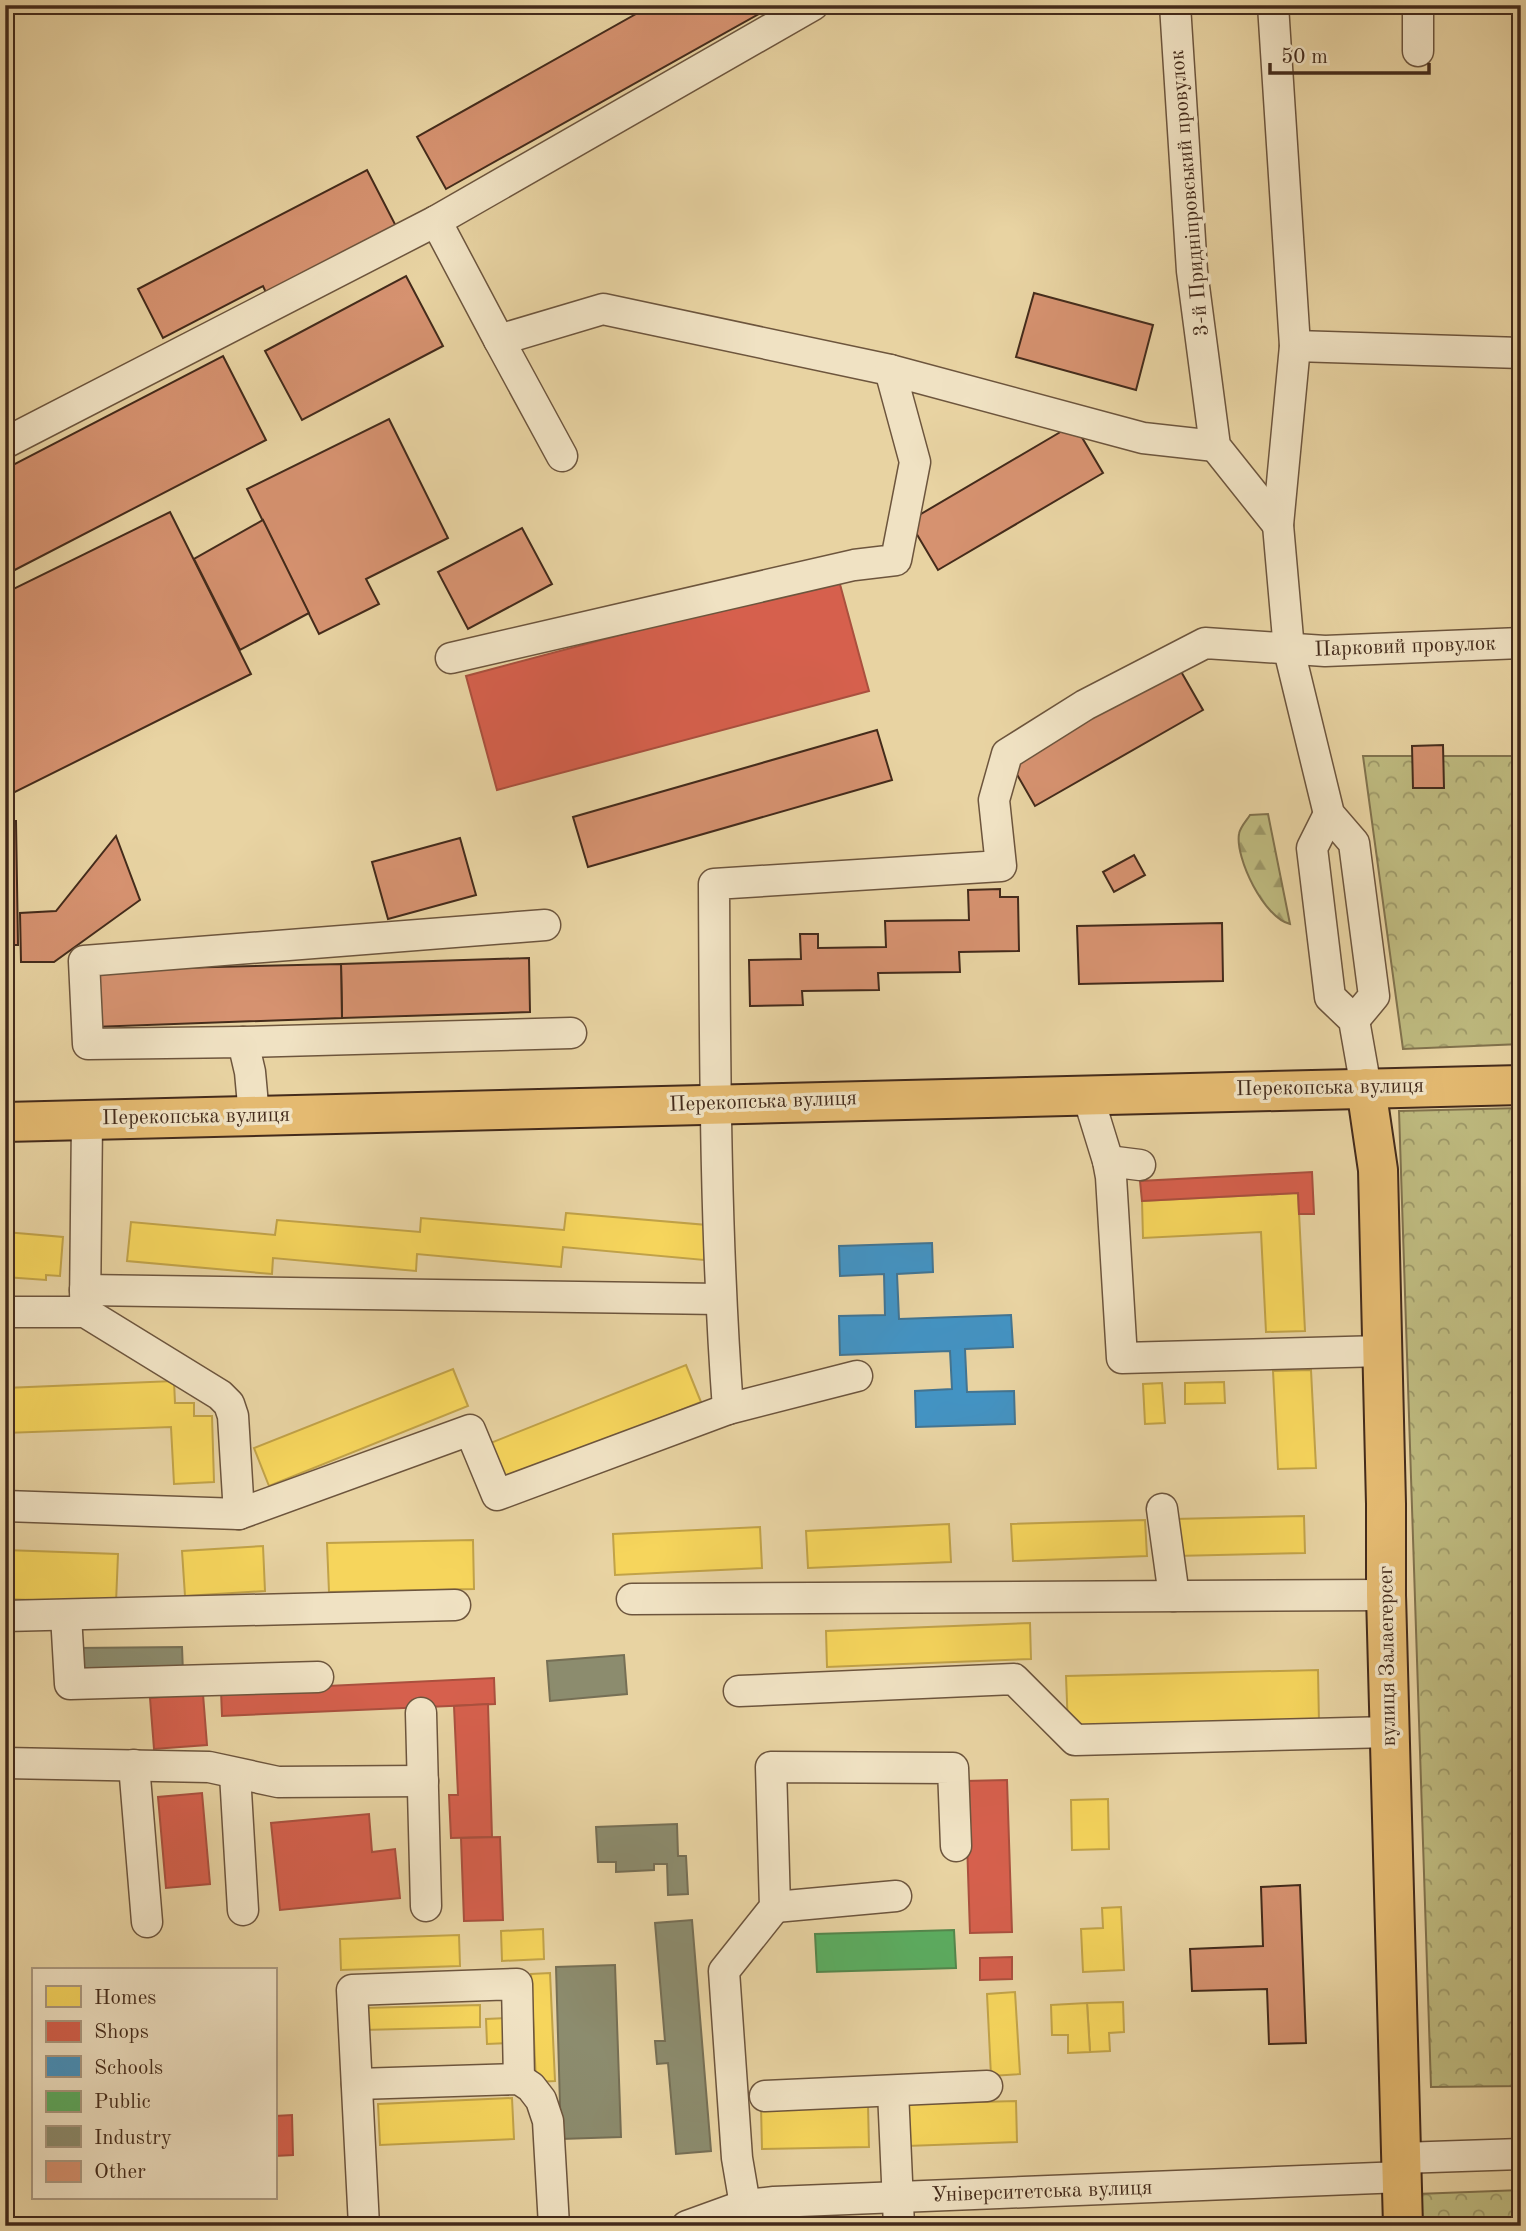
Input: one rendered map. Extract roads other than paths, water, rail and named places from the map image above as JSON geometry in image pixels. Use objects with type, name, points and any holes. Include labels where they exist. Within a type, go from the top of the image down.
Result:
[{"type":"main road","name":"Перекопська вулиця","points":[[5,1122],[1087,1093],[1521,1085]]},
{"type":"main road","name":"вулиця Залаегерсег","points":[[1366,1088],[1378,1170],[1386,1504],[1385,1595],[1404,2226]]},
{"type":"street","points":[[5,443],[436,221],[813,5]]},
{"type":"street","name":"3-й Придніпровський провулок","points":[[1175,5],[1192,271],[1215,446]]},
{"type":"street","points":[[1273,5],[1295,346],[1278,525],[1289,650],[1328,814],[1354,843],[1374,996],[1354,1020]]},
{"type":"street","points":[[1418,5],[1418,51]]},
{"type":"street","points":[[436,221],[562,456]]},
{"type":"street","points":[[499,340],[603,309],[890,370],[1143,438],[1215,446],[1278,525]]},
{"type":"street","points":[[1295,346],[1521,353]]},
{"type":"street","points":[[450,658],[854,565],[896,560],[915,461],[890,370]]},
{"type":"street","name":"Парковий провулок","points":[[716,1104],[714,884],[1001,866],[994,800],[1007,754],[1085,705],[1205,643],[1325,651],[1521,643]]},
{"type":"street","points":[[1328,814],[1312,848],[1330,997],[1354,1020],[1366,1088]]},
{"type":"street","points":[[545,926],[84,961],[88,1044],[571,1033]]},
{"type":"street","points":[[243,1042],[250,1072],[254,1116]]},
{"type":"street","points":[[1087,1093],[1111,1177],[1122,1358],[1382,1351]]},
{"type":"street","points":[[716,1104],[720,1299],[728,1409]]},
{"type":"street","points":[[5,1106],[44,1122]]},
{"type":"street","points":[[85,1301],[87,1120]]},
{"type":"street","points":[[1108,1161],[1140,1165]]},
{"type":"street","points":[[5,1312],[85,1301],[720,1299]]},
{"type":"street","points":[[85,1301],[229,1404],[233,1416],[239,1514]]},
{"type":"street","points":[[5,1506],[239,1514],[470,1430],[497,1495],[728,1409],[857,1376]]},
{"type":"street","points":[[1162,1509],[1174,1596]]},
{"type":"street","points":[[632,1599],[1385,1595]]},
{"type":"street","points":[[5,1616],[455,1605]]},
{"type":"street","points":[[66,1615],[70,1684],[318,1677]]},
{"type":"street","points":[[739,1691],[1014,1679],[1075,1740],[1390,1732]]},
{"type":"street","points":[[421,1713],[426,1906]]},
{"type":"street","points":[[5,1763],[209,1767],[278,1782],[423,1781]]},
{"type":"street","points":[[134,1765],[147,1922]]},
{"type":"street","points":[[745,2205],[737,2158],[724,1971],[775,1907],[771,1767],[953,1768],[956,1846]]},
{"type":"street","points":[[235,1774],[243,1910]]},
{"type":"street","points":[[775,1907],[896,1896]]},
{"type":"street","points":[[364,2226],[352,1990],[517,1984],[519,2079]]},
{"type":"street","points":[[357,2084],[519,2079],[531,2087],[541,2100],[548,2121],[554,2226]]},
{"type":"street","points":[[765,2096],[987,2087]]},
{"type":"street","points":[[893,2091],[899,2212]]},
{"type":"street","name":"Університетська вулиця","points":[[687,2226],[745,2205],[774,2202],[899,2212],[1401,2168],[1521,2154]]}]
